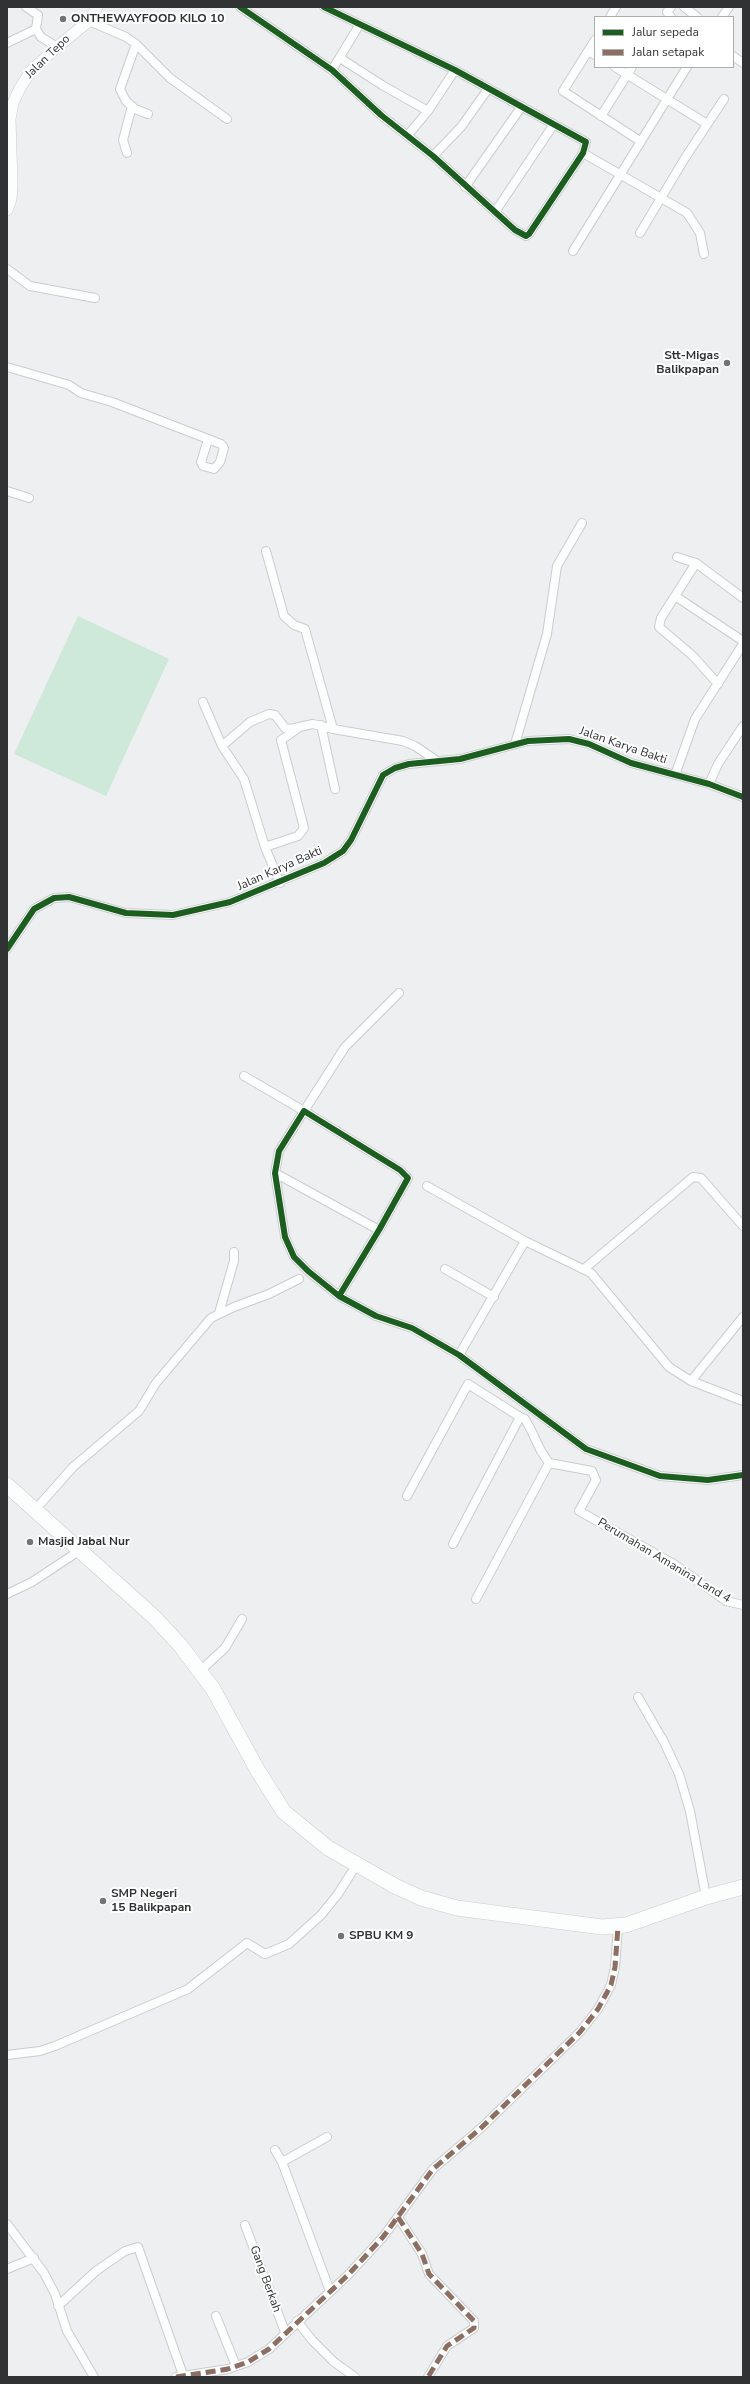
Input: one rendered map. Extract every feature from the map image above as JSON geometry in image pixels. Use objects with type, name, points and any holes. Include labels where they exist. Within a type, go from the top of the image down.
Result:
[{"type":"highway","points":[[7,1485],[154,1617],[201,1670],[258,1771],[284,1812],[328,1848],[357,1864],[421,1898],[457,1908],[602,1927],[618,1926],[706,1897],[743,1887]]},
{"type":"street","points":[[26,7],[38,16],[36,29],[41,37],[57,47]]},
{"type":"street","name":"Jalan Tepo","points":[[7,210],[11,199],[9,184],[10,119],[13,104],[20,88],[31,71],[57,47],[89,21],[97,7]]},
{"type":"street","points":[[240,7],[332,70],[407,136],[433,156],[466,187],[522,235],[529,234],[582,153],[586,142],[455,70],[324,7]]},
{"type":"street","points":[[611,16],[616,7]]},
{"type":"street","points":[[684,7],[696,16]]},
{"type":"street","points":[[723,16],[729,7]]},
{"type":"street","points":[[89,21],[126,37],[136,44],[170,78],[227,118]]},
{"type":"street","points":[[332,70],[360,24]]},
{"type":"street","points":[[7,43],[36,29]]},
{"type":"street","points":[[594,43],[591,53],[563,91],[640,141]]},
{"type":"street","points":[[136,44],[120,89],[122,97],[132,106],[148,114]]},
{"type":"street","points":[[734,57],[743,63]]},
{"type":"street","points":[[340,58],[382,85],[428,111]]},
{"type":"street","points":[[618,68],[629,71],[667,100],[707,124]]},
{"type":"street","points":[[573,251],[686,68]]},
{"type":"street","points":[[407,136],[428,111],[455,70]]},
{"type":"street","points":[[601,116],[629,71]]},
{"type":"street","points":[[433,156],[461,127],[488,89]]},
{"type":"street","points":[[640,233],[660,198],[724,99]]},
{"type":"street","points":[[127,152],[123,140],[132,106]]},
{"type":"street","points":[[466,187],[522,106]]},
{"type":"street","points":[[495,212],[554,124]]},
{"type":"street","points":[[582,153],[687,213],[692,218],[700,233],[704,254]]},
{"type":"street","points":[[7,269],[30,286],[95,298]]},
{"type":"street","points":[[7,367],[69,385],[81,393],[112,402],[208,440]]},
{"type":"street","points":[[7,491],[28,498]]},
{"type":"street","points":[[515,744],[547,634],[557,566],[582,523]]},
{"type":"street","points":[[266,551],[284,616],[294,625],[305,629],[332,729]]},
{"type":"street","points":[[677,557],[696,563],[743,598]]},
{"type":"street","points":[[696,563],[661,618],[660,627],[693,656],[718,684]]},
{"type":"street","points":[[675,596],[743,643],[695,719],[675,775]]},
{"type":"street","points":[[203,702],[222,746],[244,779],[265,847],[280,883]]},
{"type":"street","points":[[222,746],[250,722],[270,714],[278,718],[286,728],[297,729]]},
{"type":"street","points":[[265,847],[298,836],[304,828],[281,740],[297,729],[310,724],[321,725],[332,729],[403,741],[415,746],[437,761]]},
{"type":"street","points":[[321,725],[335,789]]},
{"type":"street","points":[[709,784],[718,764],[743,726]]},
{"type":"street","name":"Jalan Karya Bakti","points":[[7,949],[34,909],[54,898],[69,897],[126,913],[173,915],[216,907],[280,883],[324,863],[343,851],[358,830],[372,795],[383,775],[401,766],[480,755],[515,744],[548,738],[569,739],[590,744],[631,763],[709,784],[743,797]]},
{"type":"street","points":[[399,993],[345,1047],[279,1150],[275,1173],[280,1218],[289,1248],[294,1257],[308,1271],[339,1296],[376,1316],[412,1328],[459,1356],[561,1432],[586,1449],[600,1456],[660,1476],[708,1480],[743,1475]]},
{"type":"street","points":[[244,1076],[304,1111],[406,1175],[405,1184],[339,1296]]},
{"type":"street","points":[[275,1173],[379,1230]]},
{"type":"street","points":[[584,1269],[693,1177],[701,1178],[743,1226]]},
{"type":"street","points":[[426,1186],[524,1241],[591,1273],[612,1296],[660,1358],[691,1381],[743,1401]]},
{"type":"street","points":[[459,1356],[494,1297],[524,1241]]},
{"type":"street","points":[[219,1313],[234,1261],[234,1252]]},
{"type":"street","points":[[445,1269],[494,1297]]},
{"type":"street","points":[[35,1510],[73,1467],[135,1415],[156,1383],[204,1325],[219,1313],[269,1294],[299,1279]]},
{"type":"street","points":[[691,1381],[743,1317]]},
{"type":"street","points":[[407,1496],[468,1384],[520,1417],[530,1428],[540,1451],[549,1464],[476,1599]]},
{"type":"street","points":[[453,1544],[520,1417]]},
{"type":"street","name":"Perumahan Amanina Land 4","points":[[549,1464],[592,1471],[596,1480],[579,1511],[674,1564],[726,1601],[743,1605]]},
{"type":"street","points":[[7,1594],[32,1582],[79,1551]]},
{"type":"street","points":[[201,1670],[224,1648],[242,1619]]},
{"type":"street","points":[[638,1698],[664,1742],[679,1774],[690,1811],[706,1897]]},
{"type":"street","points":[[7,2055],[55,2046],[188,1989],[210,1974],[247,1942],[265,1954],[289,1944],[322,1915],[338,1894],[357,1864]]},
{"type":"street","points":[[58,2306],[96,2271],[125,2251],[138,2247],[180,2376],[236,2366],[248,2362],[269,2349],[285,2332],[348,2276],[378,2243],[434,2169],[493,2117],[580,2032],[598,2009],[611,1985],[615,1967],[618,1926]]},
{"type":"street","points":[[282,2162],[327,2138]]},
{"type":"street","points":[[275,2150],[282,2162],[330,2291]]},
{"type":"street","points":[[398,2217],[422,2254],[429,2274],[474,2321],[474,2328],[447,2346],[428,2377]]},
{"type":"street","name":"Gang Berkah","points":[[245,2225],[285,2332]]},
{"type":"street","points":[[8,2227],[34,2258],[51,2287],[79,2355],[94,2377]]},
{"type":"street","points":[[7,2269],[34,2258]]},
{"type":"street","points":[[216,2316],[236,2366]]},
{"type":"street","points":[[297,2321],[323,2351],[355,2377]]},
{"type":"green space","points":[[78,616],[169,659],[106,796],[14,754]]},
{"type":"marked path","points":[[176,2377],[228,2369],[248,2362],[269,2349],[348,2275],[383,2237],[433,2169],[481,2128],[580,2032],[598,2009],[611,1985],[615,1967],[618,1927]]},
{"type":"marked path","points":[[398,2217],[422,2254],[429,2274],[474,2321],[474,2328],[447,2346],[428,2377]]},
{"type":"cycle path","points":[[240,7],[332,70],[381,115],[433,156],[515,230],[526,236],[529,234],[583,153],[586,142],[455,70],[324,7]]},
{"type":"cycle path","points":[[7,949],[34,909],[54,898],[69,897],[126,913],[173,915],[230,902],[324,863],[343,851],[351,840],[383,775],[395,768],[409,764],[460,759],[528,741],[569,739],[589,744],[631,763],[709,784],[743,797]]},
{"type":"cycle path","points":[[339,1296],[379,1230],[408,1178],[400,1170],[304,1111],[279,1151],[275,1173],[285,1237],[294,1257],[308,1271],[339,1296],[376,1316],[412,1328],[459,1355],[586,1449],[660,1476],[708,1480],[743,1475]]},
{"type":"place","name":"ONTHEWAYFOOD KILO 10","points":[[63,19]]},
{"type":"place","name":"Stt-Migas Balikpapan","points":[[727,363]]},
{"type":"place","name":"Masjid Jabal Nur","points":[[30,1542]]},
{"type":"place","name":"SMP Negeri 15 Balikpapan","points":[[103,1901]]},
{"type":"place","name":"SPBU KM 9","points":[[341,1936]]}]
